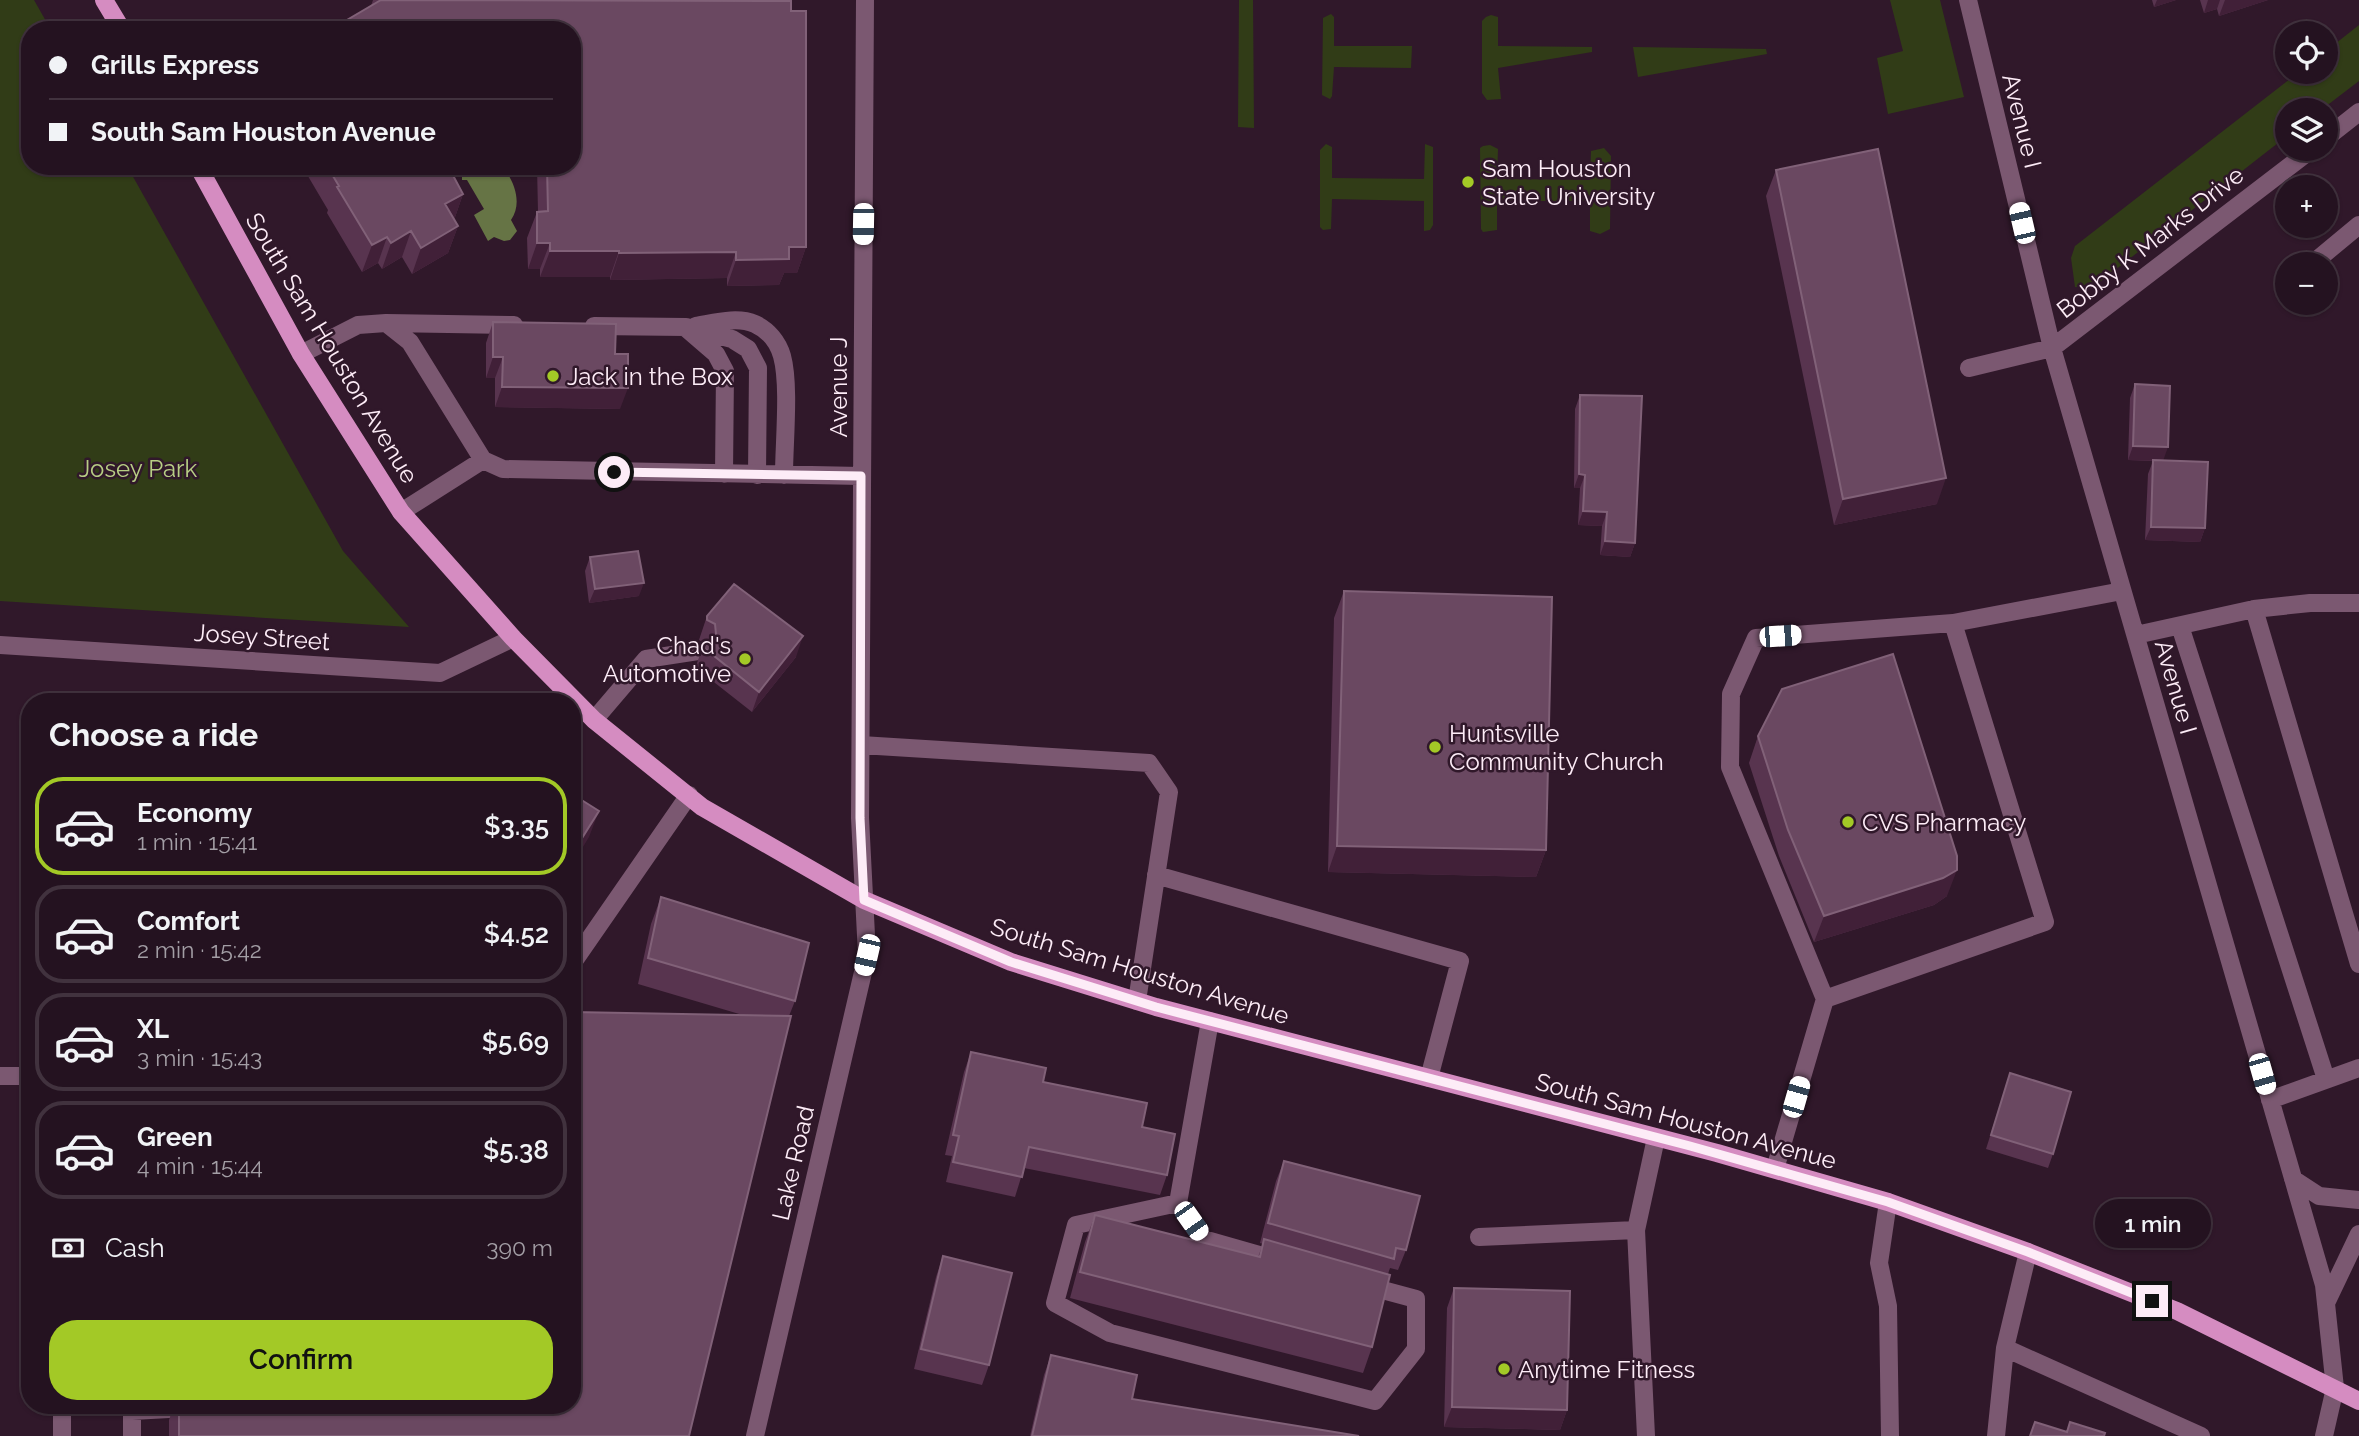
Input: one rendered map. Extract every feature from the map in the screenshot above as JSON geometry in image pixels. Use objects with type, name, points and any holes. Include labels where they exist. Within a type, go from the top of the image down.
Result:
[{"type":"main road","points":[[104,0],[116,21]]},
{"type":"main road","name":"South Sam Houston Avenue","points":[[203,175],[301,354],[401,512],[513,638],[567,693]]},
{"type":"main road","name":"South Sam Houston Avenue","points":[[581,707],[702,807],[864,900],[1011,962],[1210,1021],[1775,1169],[1888,1202],[2028,1252],[2177,1311],[2359,1401]]},
{"type":"street","name":"Avenue J","points":[[864,900],[860,818],[865,0]]},
{"type":"street","name":"Avenue I","points":[[1968,0],[2052,348],[2324,1285],[2335,1388],[2324,1436]]},
{"type":"street","points":[[2338,129],[2359,113]]},
{"type":"street","name":"Bobby K Marks Drive","points":[[2052,348],[2296,161]]},
{"type":"street","points":[[2326,252],[2359,225]]},
{"type":"street","points":[[577,326],[685,327],[728,320],[753,323],[772,336],[782,354],[785,374],[784,475]]},
{"type":"street","points":[[386,323],[410,341],[482,460],[503,469],[861,476]]},
{"type":"street","points":[[301,354],[358,326],[386,323],[536,325]]},
{"type":"street","points":[[685,327],[716,354],[725,371],[724,474]]},
{"type":"street","points":[[685,327],[732,339],[748,349],[758,368],[757,475]]},
{"type":"street","points":[[1969,368],[2052,348]]},
{"type":"street","points":[[401,512],[482,460]]},
{"type":"street","points":[[1775,1169],[1825,999],[1730,767],[1731,694],[1756,638],[1953,623],[2122,591]]},
{"type":"street","points":[[2136,635],[2254,608],[2310,603],[2359,603]]},
{"type":"street","points":[[2254,608],[2359,964]]},
{"type":"street","points":[[1825,999],[2045,922],[1953,623]]},
{"type":"street","points":[[2180,626],[2326,1079]]},
{"type":"street","name":"Josey Street","points":[[0,645],[440,673],[513,638]]},
{"type":"street","points":[[594,720],[646,660],[698,652]]},
{"type":"street","points":[[861,746],[1149,763],[1169,792],[1137,1001]]},
{"type":"street","points":[[581,951],[688,795]]},
{"type":"street","points":[[1156,876],[1460,961],[1429,1078]]},
{"type":"street","name":"Lake Road","points":[[755,1436],[867,955],[864,900]]},
{"type":"street","points":[[1210,1021],[1178,1203],[1203,1239],[1296,1265]]},
{"type":"street","points":[[2270,1100],[2359,1068]]},
{"type":"street","points":[[0,1076],[21,1076]]},
{"type":"street","points":[[1646,1436],[1636,1230],[1656,1138]]},
{"type":"street","points":[[2293,1179],[2319,1196],[2359,1200]]},
{"type":"street","points":[[1888,1202],[1879,1263],[1888,1306],[1890,1436]]},
{"type":"street","points":[[1178,1203],[1076,1225],[1055,1303],[1110,1333],[1375,1401],[1416,1349],[1416,1300],[1349,1280]]},
{"type":"street","points":[[1479,1237],[1636,1230]]},
{"type":"street","points":[[2326,1304],[2359,1234]]},
{"type":"street","points":[[1996,1436],[2005,1348],[2028,1252]]},
{"type":"street","points":[[2005,1348],[2202,1436]]},
{"type":"street","points":[[62,1414],[62,1436]]},
{"type":"street","points":[[132,1414],[132,1436]]},
{"type":"green space","name":"Josey Park","points":[[0,0],[34,0],[46,21],[21,21],[21,175],[132,175],[343,551],[409,627],[0,601]]},
{"type":"green space","points":[[1239,0],[1253,0],[1254,128],[1238,127]]},
{"type":"green space","points":[[1890,0],[1940,0],[1964,97],[1888,114],[1877,58],[1903,51]]},
{"type":"green space","points":[[1331,14],[1334,17],[1334,46],[1412,46],[1411,68],[1334,67],[1332,96],[1330,99],[1322,95],[1323,18]]},
{"type":"green space","points":[[1491,15],[1498,17],[1498,46],[1592,47],[1592,52],[1498,68],[1501,99],[1487,100],[1482,93],[1482,21]]},
{"type":"green space","points":[[2359,25],[2359,81],[2337,98],[2275,98],[2275,145],[2092,288],[2075,287],[2071,258],[2075,246],[2284,84],[2338,84],[2338,42]]},
{"type":"green space","points":[[1633,47],[1766,49],[1767,54],[1638,77]]},
{"type":"green space","points":[[1326,144],[1332,147],[1332,178],[1424,179],[1425,144],[1433,147],[1433,225],[1430,230],[1424,231],[1424,201],[1332,199],[1331,229],[1323,230],[1320,227],[1320,150]]},
{"type":"green space","points":[[1490,145],[1498,149],[1497,179],[1590,180],[1591,151],[1604,148],[1611,156],[1610,229],[1600,234],[1590,231],[1590,201],[1497,201],[1497,230],[1483,232],[1480,148]]},
{"type":"shaded area","points":[[462,175],[508,175],[517,199],[511,220],[517,231],[510,240],[494,237],[488,241],[474,215],[484,209],[467,180],[462,180]]},
{"type":"building","points":[[381,0],[791,1],[791,11],[806,11],[806,247],[789,247],[789,259],[736,260],[736,252],[550,251],[550,243],[537,243],[537,212],[548,211],[547,175],[581,175],[581,21],[345,21]]},
{"type":"building","points":[[1878,149],[1946,478],[1843,499],[1776,170]]},
{"type":"building","points":[[332,175],[453,175],[463,194],[445,204],[458,226],[421,248],[411,231],[391,243],[387,237],[372,245],[337,187],[339,186]]},
{"type":"building","name":"Jack in the Box","points":[[493,322],[616,324],[615,354],[628,354],[628,388],[502,387],[503,357],[493,357]]},
{"type":"building","points":[[2135,384],[2170,386],[2168,447],[2133,446]]},
{"type":"building","points":[[1580,395],[1642,396],[1635,543],[1605,541],[1607,512],[1583,511],[1585,475],[1579,474]]},
{"type":"building","points":[[2153,460],[2208,462],[2205,528],[2151,527]]},
{"type":"building","points":[[638,551],[644,583],[595,589],[590,557]]},
{"type":"building","name":"Chad's Automotive","points":[[734,584],[803,636],[759,692],[703,647],[704,642],[712,640],[716,634],[715,624],[707,620],[707,616]]},
{"type":"building","name":"Huntsville Community Church","points":[[1344,591],[1552,597],[1546,850],[1337,846]]},
{"type":"building","name":"CVS Pharmacy","points":[[1893,654],[1957,856],[1957,870],[1943,878],[1824,916],[1788,830],[1758,736],[1782,689]]},
{"type":"building","points":[[581,800],[599,811],[581,840]]},
{"type":"building","points":[[661,897],[809,943],[795,1001],[648,958]]},
{"type":"building","points":[[581,1012],[791,1016],[689,1436],[179,1436],[179,1414],[581,1414]]},
{"type":"building","points":[[971,1052],[1046,1068],[1043,1082],[1147,1103],[1142,1127],[1175,1134],[1167,1175],[1029,1147],[1022,1177],[953,1162],[959,1136],[953,1135]]},
{"type":"building","points":[[2010,1073],[2071,1092],[2053,1154],[1991,1135]]},
{"type":"building","points":[[1284,1161],[1420,1196],[1406,1250],[1396,1248],[1394,1259],[1268,1223]]},
{"type":"building","points":[[1095,1215],[1260,1257],[1264,1239],[1390,1275],[1372,1347],[1080,1272]]},
{"type":"building","points":[[943,1256],[1012,1273],[989,1365],[921,1349]]},
{"type":"building","name":"Anytime Fitness","points":[[1454,1288],[1570,1291],[1567,1410],[1452,1407]]},
{"type":"building","points":[[1051,1355],[1137,1375],[1132,1399],[1359,1436],[1032,1436]]},
{"type":"building","points":[[2035,1422],[2067,1432],[2070,1422],[2105,1433],[2104,1436],[2030,1436]]},
{"type":"place","name":"Sam Houston State University","points":[[1468,182]]},
{"type":"place","name":"Jack in the Box","points":[[553,376]]},
{"type":"place","name":"Chad's Automotive","points":[[745,659]]},
{"type":"place","name":"Huntsville Community Church","points":[[1435,747]]},
{"type":"place","name":"CVS Pharmacy","points":[[1848,822]]},
{"type":"place","name":"Anytime Fitness","points":[[1504,1369]]},
{"type":"route","points":[[614,472],[861,476],[860,818],[864,900],[1011,962],[1156,1007],[1690,1146],[1888,1202],[2028,1252],[2152,1301]]}]
